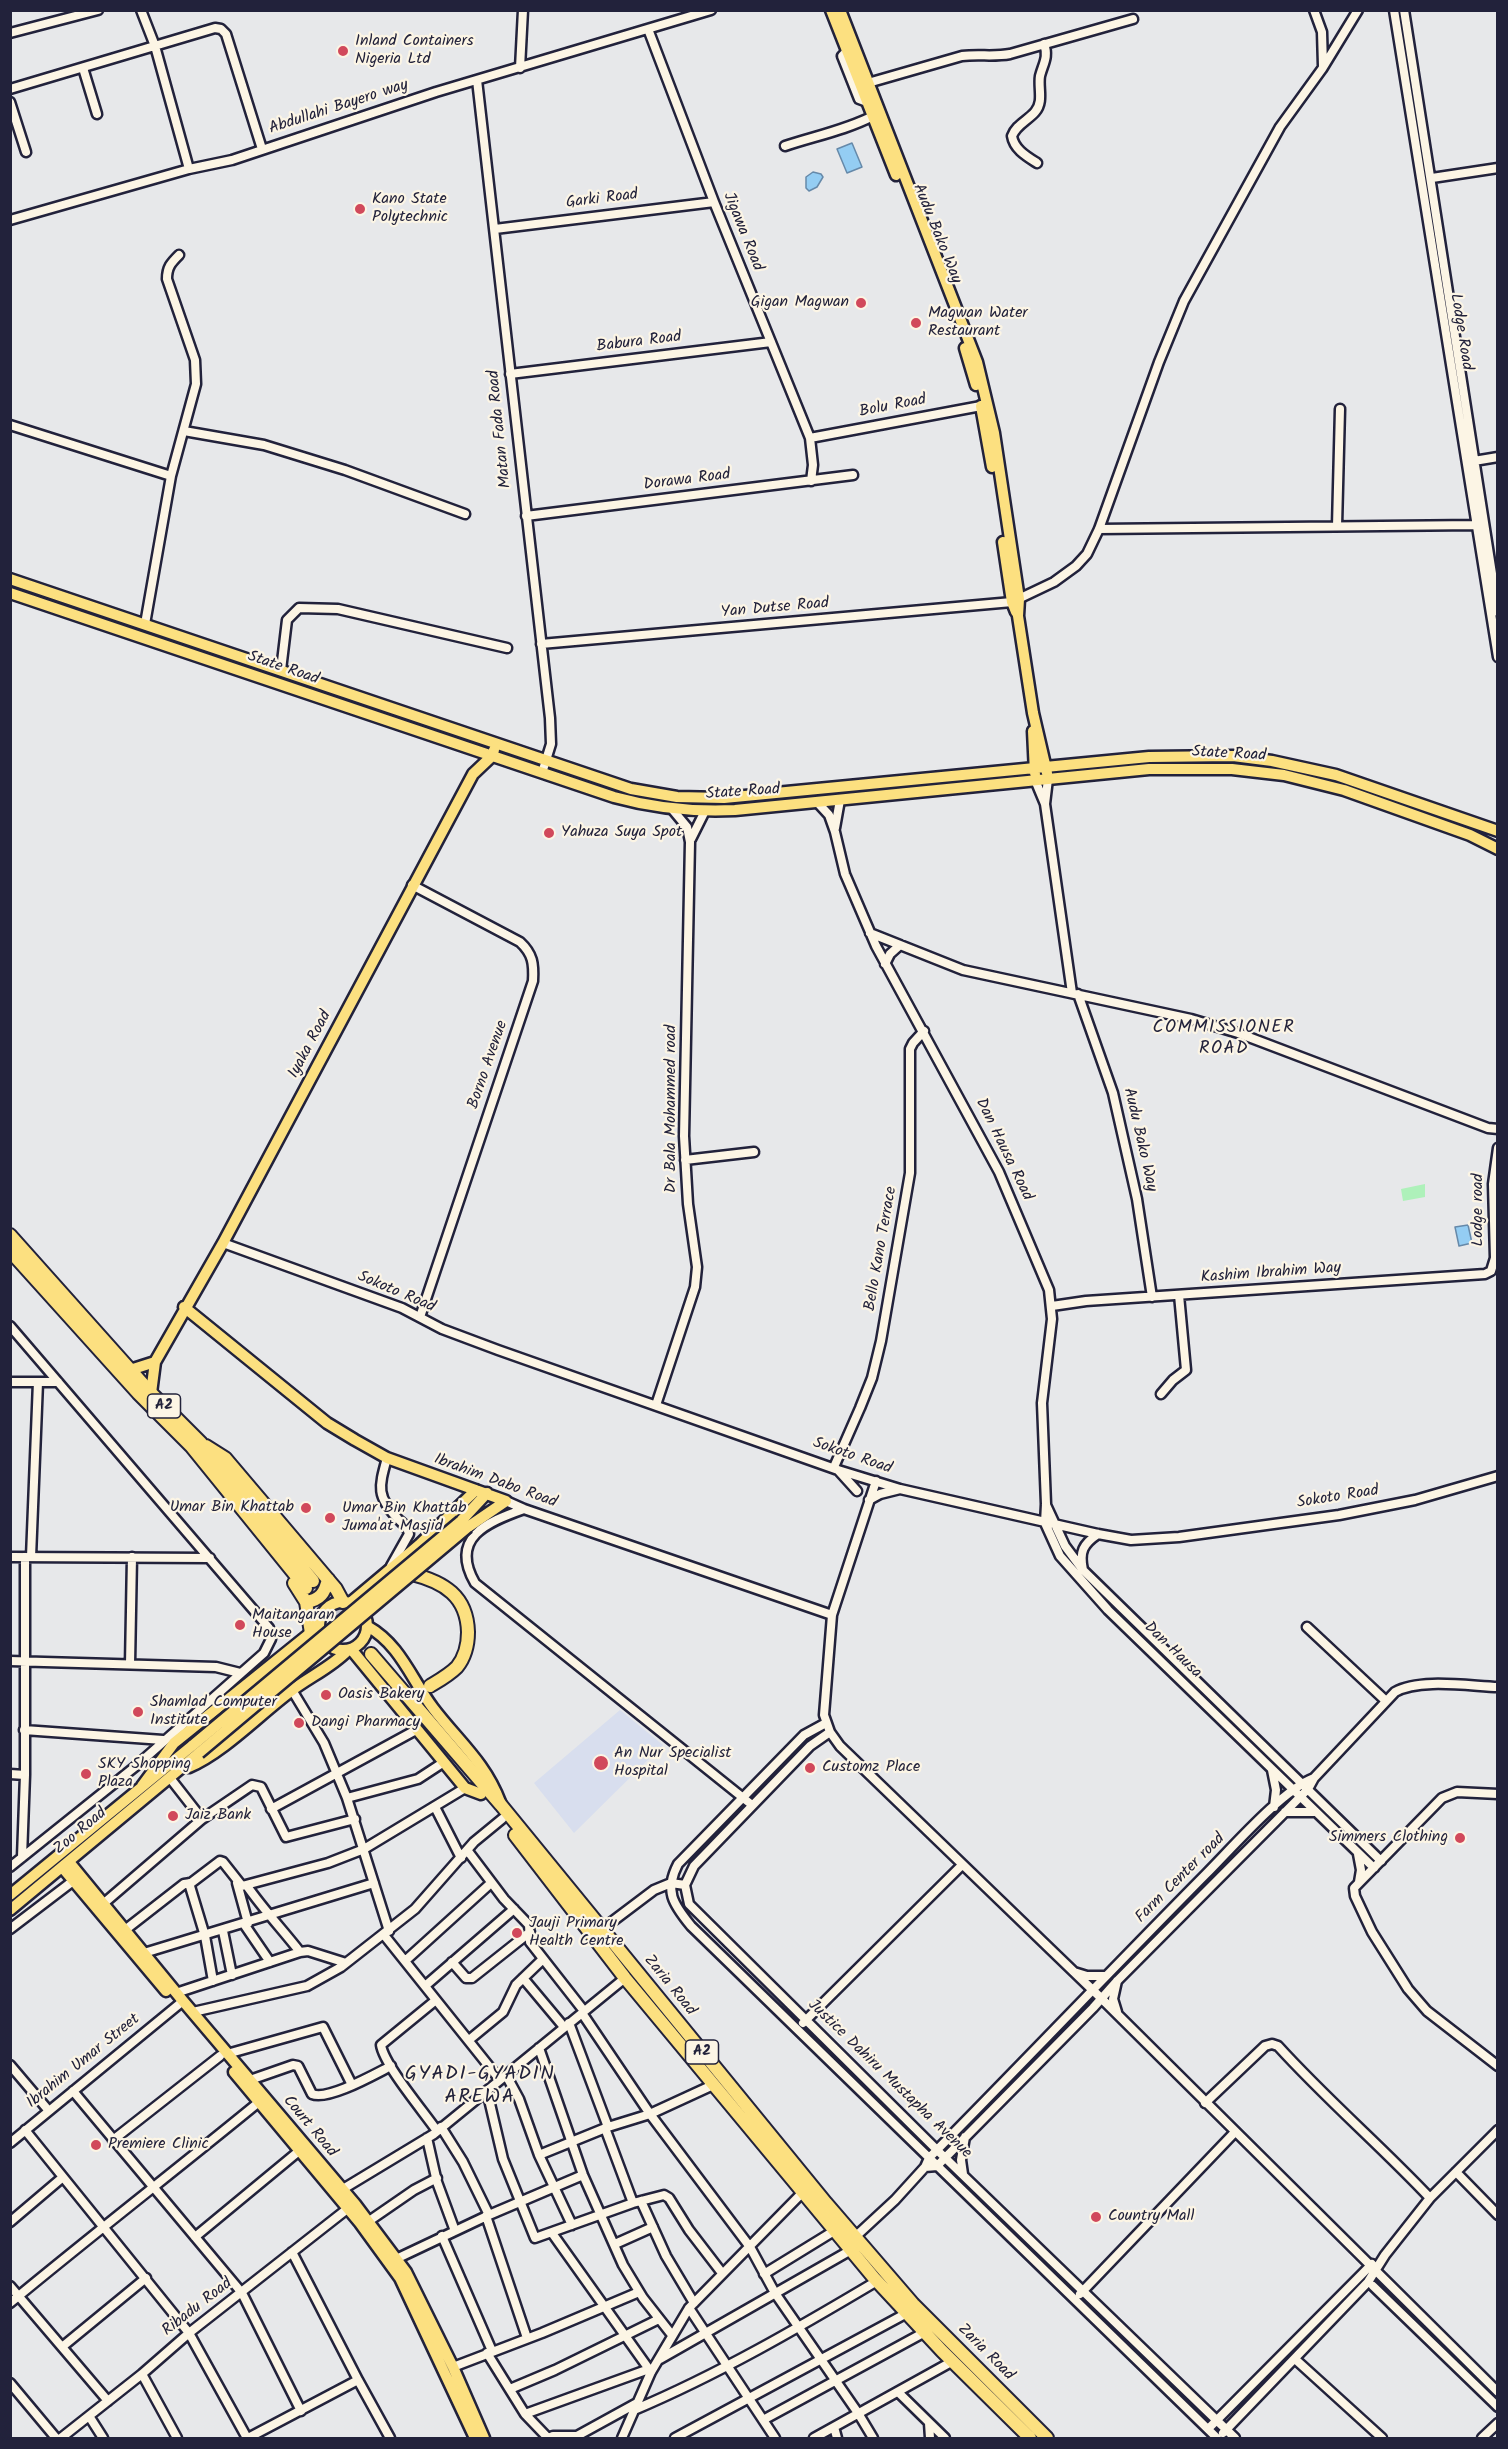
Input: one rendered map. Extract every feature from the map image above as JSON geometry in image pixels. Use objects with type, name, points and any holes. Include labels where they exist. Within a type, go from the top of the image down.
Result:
[{"type":"highway","name":"A2","points":[[10,1235],[196,1444],[309,1584]]},
{"type":"highway","name":"A2","points":[[10,1251],[138,1393],[196,1444]]},
{"type":"highway","points":[[315,1630],[306,1602],[290,1577],[205,1475],[194,1457],[196,1444],[225,1458],[346,1602]]},
{"type":"highway","points":[[412,1574],[445,1586],[460,1601],[467,1618],[468,1645],[459,1665],[447,1676],[430,1686]]},
{"type":"highway","points":[[306,1602],[320,1597],[325,1591],[328,1580]]},
{"type":"highway","name":"Zaria Road","points":[[1030,2439],[877,2282],[625,1978],[502,1819],[368,1656],[401,1689],[501,1805],[601,1930],[913,2304],[1047,2439]]},
{"type":"highway","points":[[401,1689],[415,1689]]},
{"type":"main road","name":"Audu Bako Way","points":[[831,10],[964,346],[981,406],[1016,600]]},
{"type":"main road","name":"Audu Bako Way","points":[[840,10],[977,362],[994,432],[1033,713],[1048,773]]},
{"type":"main road","name":"State Road","points":[[10,579],[631,789],[698,799],[1034,768],[1048,773],[1175,768],[1259,771],[1344,790],[1470,835],[1497,849]]},
{"type":"main road","name":"State Road","points":[[10,593],[614,797],[672,809],[705,811],[840,800],[1035,780],[1048,773],[1149,757],[1223,756],[1254,758],[1336,775],[1497,831]]},
{"type":"main road","name":"Audu Bako Way","points":[[1033,713],[1035,780]]},
{"type":"main road","points":[[473,774],[476,751],[481,740]]},
{"type":"main road","name":"Iyaka Road","points":[[154,1362],[223,1243],[473,774],[492,756],[496,744]]},
{"type":"main road","name":"Ibrahim Dabo Road","points":[[184,1307],[327,1423],[387,1458],[506,1501]]},
{"type":"main road","points":[[130,1370],[154,1362],[151,1393]]},
{"type":"main road","points":[[196,1749],[412,1574],[464,1524],[482,1492]]},
{"type":"main road","points":[[142,1786],[174,1743],[315,1630],[325,1609],[333,1604],[346,1602],[390,1569],[455,1512],[482,1492]]},
{"type":"main road","points":[[196,1749],[464,1524],[506,1501]]},
{"type":"main road","points":[[346,1602],[360,1609],[368,1626],[386,1639],[411,1670],[433,1708],[486,1770],[501,1805]]},
{"type":"main road","points":[[174,1775],[208,1756],[292,1690],[361,1642],[368,1626]]},
{"type":"main road","points":[[315,1630],[331,1648],[349,1650],[465,1788],[481,1794]]},
{"type":"main road","name":"Zoo Road","points":[[10,1910],[174,1775],[196,1749]]},
{"type":"main road","name":"Zoo Road","points":[[10,1895],[142,1786],[196,1749]]},
{"type":"main road","name":"Court Road","points":[[66,1865],[73,1881],[179,2000],[224,2055],[250,2080],[343,2189],[400,2278],[475,2439]]},
{"type":"main road","name":"Court Road","points":[[66,1865],[103,1904],[179,2000],[193,2012],[258,2102],[299,2151],[369,2221],[406,2272],[453,2367],[484,2439]]},
{"type":"street","points":[[11,30],[98,10]]},
{"type":"street","points":[[141,10],[155,46],[189,169]]},
{"type":"street","points":[[520,68],[523,10]]},
{"type":"street","name":"Abdullahi Bayero way","points":[[10,220],[189,169],[232,160],[477,80],[648,29],[683,14],[711,10]]},
{"type":"street","points":[[1314,10],[1322,33],[1322,69]]},
{"type":"street","points":[[1329,58],[1358,10]]},
{"type":"street","points":[[1329,58],[1339,48],[1363,10]]},
{"type":"street","name":"Lodge Road","points":[[1394,10],[1423,180],[1497,657]]},
{"type":"street","name":"Lodge Road","points":[[1404,10],[1432,178],[1497,612]]},
{"type":"street","points":[[868,83],[963,56],[999,56],[1133,19]]},
{"type":"street","points":[[10,89],[215,28],[221,29],[226,34],[262,149]]},
{"type":"street","name":"Jigawa Road","points":[[648,29],[714,202],[810,438],[813,465],[811,481]]},
{"type":"street","points":[[1037,163],[1023,154],[1014,143],[1012,136],[1016,128],[1035,112],[1039,105],[1040,78],[1047,56],[1044,44]]},
{"type":"street","name":"Yan Dutse Road","points":[[541,644],[1016,600],[1054,582],[1076,566],[1087,554],[1099,529],[1159,362],[1184,301],[1280,127],[1329,58]]},
{"type":"street","points":[[83,68],[97,114]]},
{"type":"street","name":"Matan Fada Road","points":[[477,80],[551,733],[547,760],[542,773]]},
{"type":"street","points":[[10,102],[26,152]]},
{"type":"street","points":[[786,146],[819,134],[854,126],[873,116]]},
{"type":"street","points":[[1432,178],[1497,168]]},
{"type":"street","name":"Garki Road","points":[[495,229],[714,202]]},
{"type":"street","points":[[145,624],[171,476],[196,384],[195,360],[167,279],[167,270],[179,255]]},
{"type":"street","name":"Babura Road","points":[[510,374],[771,342]]},
{"type":"street","name":"Bolu Road","points":[[810,438],[981,406]]},
{"type":"street","points":[[1337,525],[1340,409]]},
{"type":"street","points":[[10,425],[171,476]]},
{"type":"street","points":[[184,431],[264,445],[345,470],[465,514]]},
{"type":"street","points":[[1474,461],[1497,457]]},
{"type":"street","name":"Dorawa Road","points":[[526,516],[853,476]]},
{"type":"street","points":[[1099,529],[1476,525]]},
{"type":"street","points":[[281,670],[287,620],[299,608],[310,607],[366,614],[507,648]]},
{"type":"street","points":[[1045,804],[1048,773]]},
{"type":"street","points":[[1035,780],[1045,804]]},
{"type":"street","name":"Dan Hausa Road","points":[[835,831],[840,800]]},
{"type":"street","name":"Dan Hausa Road","points":[[817,802],[829,815],[845,874],[870,933],[999,1172],[1049,1290],[1053,1306],[1042,1403],[1045,1523]]},
{"type":"street","name":"Audu Bako Way","points":[[1045,804],[1075,993],[1113,1093],[1137,1199],[1152,1297]]},
{"type":"street","points":[[672,809],[687,827],[690,842]]},
{"type":"street","points":[[690,842],[696,825],[705,811]]},
{"type":"street","name":"Dr Bala Mohammed road","points":[[656,1405],[695,1287],[697,1267],[688,1204],[685,1160],[690,842]]},
{"type":"street","name":"Borno Avenue","points":[[412,885],[520,942],[530,951],[534,964],[533,981],[420,1317]]},
{"type":"street","points":[[870,933],[963,970],[1191,1019],[1238,1033],[1488,1128],[1497,1129]]},
{"type":"street","points":[[885,964],[890,954],[900,945]]},
{"type":"street","name":"Bello Kano Terrace","points":[[836,1468],[860,1408],[882,1341],[910,1173],[910,1049],[924,1031]]},
{"type":"street","name":"Lodge road","points":[[1491,1271],[1495,1258],[1493,1184],[1497,1148]]},
{"type":"street","points":[[685,1160],[754,1152]]},
{"type":"street","name":"Sokoto Road","points":[[223,1243],[402,1308],[442,1329],[498,1350],[836,1468],[900,1489],[1098,1534],[1131,1540],[1163,1539],[1305,1520],[1415,1500],[1497,1476]]},
{"type":"street","name":"Kashim Ibrahim Way","points":[[1053,1306],[1086,1301],[1478,1275],[1491,1271]]},
{"type":"street","points":[[1161,1394],[1186,1370],[1179,1295]]},
{"type":"street","points":[[10,1326],[269,1628],[271,1639],[264,1653],[128,1773],[10,1867]]},
{"type":"street","points":[[10,1382],[58,1382]]},
{"type":"street","points":[[22,1857],[28,1557],[38,1382]]},
{"type":"street","points":[[387,1458],[380,1492],[386,1505],[408,1529],[409,1534],[390,1569]]},
{"type":"street","points":[[836,1468],[857,1491]]},
{"type":"street","points":[[876,1481],[832,1615],[827,1668],[826,1723],[830,1732],[840,1746],[1102,1999],[1497,2392]]},
{"type":"street","points":[[870,1500],[880,1494],[900,1489]]},
{"type":"street","name":"Ibrahim Dabo Road","points":[[506,1501],[832,1615]]},
{"type":"street","name":"Dan Hausa","points":[[1046,1504],[1065,1546],[1083,1570],[1381,1861]]},
{"type":"street","points":[[524,1509],[498,1518],[473,1536],[466,1552],[467,1564],[475,1583],[752,1805]]},
{"type":"street","points":[[1029,1520],[1056,1549]]},
{"type":"street","name":"Dan Hausa","points":[[1045,1523],[1060,1556],[1108,1610],[1374,1868]]},
{"type":"street","points":[[1083,1570],[1081,1552],[1083,1546],[1098,1534]]},
{"type":"street","points":[[10,1557],[210,1558]]},
{"type":"street","points":[[130,1664],[132,1557]]},
{"type":"street","points":[[1307,1627],[1386,1701]]},
{"type":"street","points":[[10,1660],[216,1667],[240,1674]]},
{"type":"street","points":[[925,2167],[937,2166],[1308,1789],[1314,1778],[1386,1701],[1404,1687],[1418,1685],[1497,1687]]},
{"type":"street","points":[[292,1690],[324,1743],[355,1819],[387,1933],[405,1961],[436,2000],[519,2098],[539,2156],[572,2225]]},
{"type":"street","points":[[826,1723],[804,1735],[678,1864],[671,1883],[672,1897],[678,1910],[691,1926],[1217,2439],[1295,2359],[1385,2255],[1430,2198],[1497,2130]]},
{"type":"street","points":[[24,1730],[163,1740]]},
{"type":"street","points":[[272,1809],[416,1730]]},
{"type":"street","points":[[601,1930],[639,1899],[671,1883],[685,1885],[693,1866],[810,1746],[830,1732]]},
{"type":"street","points":[[346,1798],[418,1779],[444,1762]]},
{"type":"street","points":[[1272,1769],[1276,1790],[1274,1807]]},
{"type":"street","points":[[10,1774],[25,1775]]},
{"type":"street","points":[[174,1775],[202,1819]]},
{"type":"street","points":[[1302,1782],[1314,1778]]},
{"type":"street","name":"Farm Center road","points":[[929,2158],[1091,1990],[1274,1807],[1302,1782]]},
{"type":"street","points":[[103,1904],[202,1819],[255,1784],[261,1787],[286,1837],[355,1819]]},
{"type":"street","points":[[124,1930],[184,1884],[221,1861],[242,1886],[328,1863],[364,1849],[465,1788]]},
{"type":"street","points":[[1497,1794],[1451,1793],[1442,1798],[1354,1888],[1355,1896],[1372,1932],[1408,1989],[1434,2017],[1497,2066]]},
{"type":"street","points":[[435,1807],[461,1858]]},
{"type":"street","points":[[1285,1812],[1315,1812]]},
{"type":"street","points":[[193,2012],[307,1986],[346,1963],[387,1933],[414,1909],[467,1850],[502,1819]]},
{"type":"street","points":[[467,1850],[491,1883],[529,1925],[530,1942],[583,2012],[650,2114],[750,2247],[774,2293],[858,2413],[873,2439]]},
{"type":"street","points":[[1358,1854],[1361,1870],[1358,1882]]},
{"type":"street","points":[[796,2029],[962,1865]]},
{"type":"street","points":[[236,1880],[246,1924],[270,1962]]},
{"type":"street","points":[[11,1929],[73,1881]]},
{"type":"street","points":[[189,1883],[205,1936],[213,1981]]},
{"type":"street","points":[[144,1953],[246,1924],[374,1883]]},
{"type":"street","points":[[405,1961],[491,1883]]},
{"type":"street","name":"Justice Dahiru Mustapha Avenue","points":[[685,1885],[689,1904],[937,2150],[1235,2439]]},
{"type":"street","points":[[246,1886],[268,1916],[300,1952]]},
{"type":"street","points":[[425,1986],[514,1909]]},
{"type":"street","points":[[223,1931],[232,1975]]},
{"type":"street","points":[[452,1962],[466,1978],[472,1978],[530,1932]]},
{"type":"street","points":[[179,2000],[213,1981],[300,1952],[308,1952],[346,1963]]},
{"type":"street","points":[[469,2040],[503,2012],[516,1985],[543,1959]]},
{"type":"street","points":[[1071,1971],[1087,1976],[1106,1976]]},
{"type":"street","points":[[523,1978],[567,2025],[637,2202],[653,2227],[705,2333],[775,2439]]},
{"type":"street","points":[[343,2189],[427,2138],[625,1978]]},
{"type":"street","points":[[1118,1980],[1113,2004],[1119,2018]]},
{"type":"street","name":"Ibrahim Umar Street","points":[[10,2143],[179,2000]]},
{"type":"street","points":[[436,2000],[383,2043],[382,2049],[391,2066],[463,2162],[488,2216],[527,2338]]},
{"type":"street","points":[[113,2140],[224,2055],[323,2027],[352,2085]]},
{"type":"street","points":[[1205,2103],[1265,2046],[1272,2044],[1278,2046],[1316,2088],[1381,2147],[1430,2198]]},
{"type":"street","points":[[539,2048],[583,2175],[601,2215],[639,2292],[672,2335]]},
{"type":"street","points":[[10,2065],[49,2111]]},
{"type":"street","points":[[250,2080],[293,2065],[298,2066],[314,2096],[322,2096],[352,2085],[391,2066]]},
{"type":"street","points":[[539,2156],[607,2127],[650,2114],[713,2085]]},
{"type":"street","points":[[72,2091],[242,2293],[301,2411]]},
{"type":"street","points":[[487,2091],[503,2159],[535,2238],[637,2202],[667,2195],[722,2273]]},
{"type":"street","points":[[10,2303],[258,2102]]},
{"type":"street","points":[[25,2130],[189,2333],[248,2439],[358,2380]]},
{"type":"street","points":[[1075,2298],[1235,2132]]},
{"type":"street","points":[[963,2174],[961,2160],[965,2137]]},
{"type":"street","points":[[427,2138],[437,2178],[455,2231]]},
{"type":"street","points":[[195,2237],[299,2151]]},
{"type":"street","points":[[855,2237],[895,2200],[925,2167],[929,2158]]},
{"type":"street","points":[[1456,2172],[1497,2215]]},
{"type":"street","points":[[396,2259],[442,2236],[583,2175]]},
{"type":"street","points":[[10,2223],[63,2177]]},
{"type":"street","points":[[369,2221],[414,2190],[437,2178]]},
{"type":"street","points":[[622,2439],[650,2371],[692,2306],[803,2192]]},
{"type":"street","name":"Ribadu Road","points":[[61,2439],[189,2333],[352,2206]]},
{"type":"street","points":[[615,2244],[653,2227]]},
{"type":"street","points":[[764,2274],[834,2231]]},
{"type":"street","points":[[552,2233],[650,2371]]},
{"type":"street","points":[[442,2236],[490,2352],[525,2414],[548,2438],[577,2436],[728,2365],[877,2282]]},
{"type":"street","points":[[659,2359],[851,2250]]},
{"type":"street","points":[[292,2252],[388,2438]]},
{"type":"street","points":[[1208,2429],[1372,2269]]},
{"type":"street","points":[[62,2346],[146,2278]]},
{"type":"street","points":[[10,2286],[108,2401]]},
{"type":"street","points":[[1372,2286],[1497,2408]]},
{"type":"street","points":[[453,2367],[639,2292]]},
{"type":"street","points":[[675,2439],[907,2313]]},
{"type":"street","points":[[510,2390],[659,2319]]},
{"type":"street","points":[[763,2420],[925,2332]]},
{"type":"street","points":[[1295,2359],[1382,2439]]},
{"type":"street","points":[[814,2439],[952,2361]]},
{"type":"street","points":[[525,2414],[650,2371]]},
{"type":"street","points":[[142,2374],[177,2439]]},
{"type":"street","points":[[10,2383],[56,2439]]},
{"type":"street","points":[[898,2392],[945,2439]]},
{"type":"street","points":[[90,2416],[103,2439]]},
{"type":"street","points":[[929,2423],[930,2439]]},
{"type":"street","points":[[1482,2439],[1497,2423]]},
{"type":"street","points":[[834,2427],[837,2439]]},
{"type":"shaded area","name":"An Nur Specialist Hospital","points":[[620,1710],[663,1745],[574,1833],[534,1783]]},
{"type":"green space","points":[[1425,1184],[1425,1197],[1403,1201],[1401,1189]]},
{"type":"water","points":[[852,143],[862,167],[847,173],[837,149]]},
{"type":"water","points":[[813,172],[823,177],[817,187],[809,191],[806,188],[806,177]]},
{"type":"water","points":[[1468,1225],[1472,1243],[1459,1246],[1455,1227]]},
{"type":"tunnel","points":[[313,1581],[371,1654]]},
{"type":"tunnel","points":[[311,1593],[344,1632]]},
{"type":"place","name":"Inland Containers Nigeria Ltd","points":[[343,51]]},
{"type":"place","name":"Kano State Polytechnic","points":[[360,209]]},
{"type":"place","name":"Gigan Magwan","points":[[861,303]]},
{"type":"place","name":"Magwan Water Restaurant","points":[[916,323]]},
{"type":"place","name":"Yahuza Suya Spot","points":[[549,833]]},
{"type":"place","name":"Umar Bin Khattab","points":[[306,1508]]},
{"type":"place","name":"Umar Bin Khattab Juma'at Masjid","points":[[330,1518]]},
{"type":"place","name":"Maitangaran House","points":[[240,1625]]},
{"type":"place","name":"Oasis Bakery","points":[[326,1695]]},
{"type":"place","name":"Shamlad Computer Institute","points":[[138,1712]]},
{"type":"place","name":"Dangi Pharmacy","points":[[299,1723]]},
{"type":"place","name":"An Nur Specialist Hospital","points":[[601,1763]]},
{"type":"place","name":"Customz Place","points":[[810,1768]]},
{"type":"place","name":"SKY Shopping Plaza","points":[[86,1774]]},
{"type":"place","name":"Jaiz Bank","points":[[173,1816]]},
{"type":"place","name":"Simmers Clothing","points":[[1460,1838]]},
{"type":"place","name":"Jauji Primary Health Centre","points":[[517,1933]]},
{"type":"place","name":"Premiere Clinic","points":[[96,2145]]},
{"type":"place","name":"Country Mall","points":[[1096,2217]]},
{"type":"district","name":"COMMISSIONER ROAD","points":[[1224,1039]]},
{"type":"district","name":"GYADI-GYADIN AREWA","points":[[480,2088]]}]
